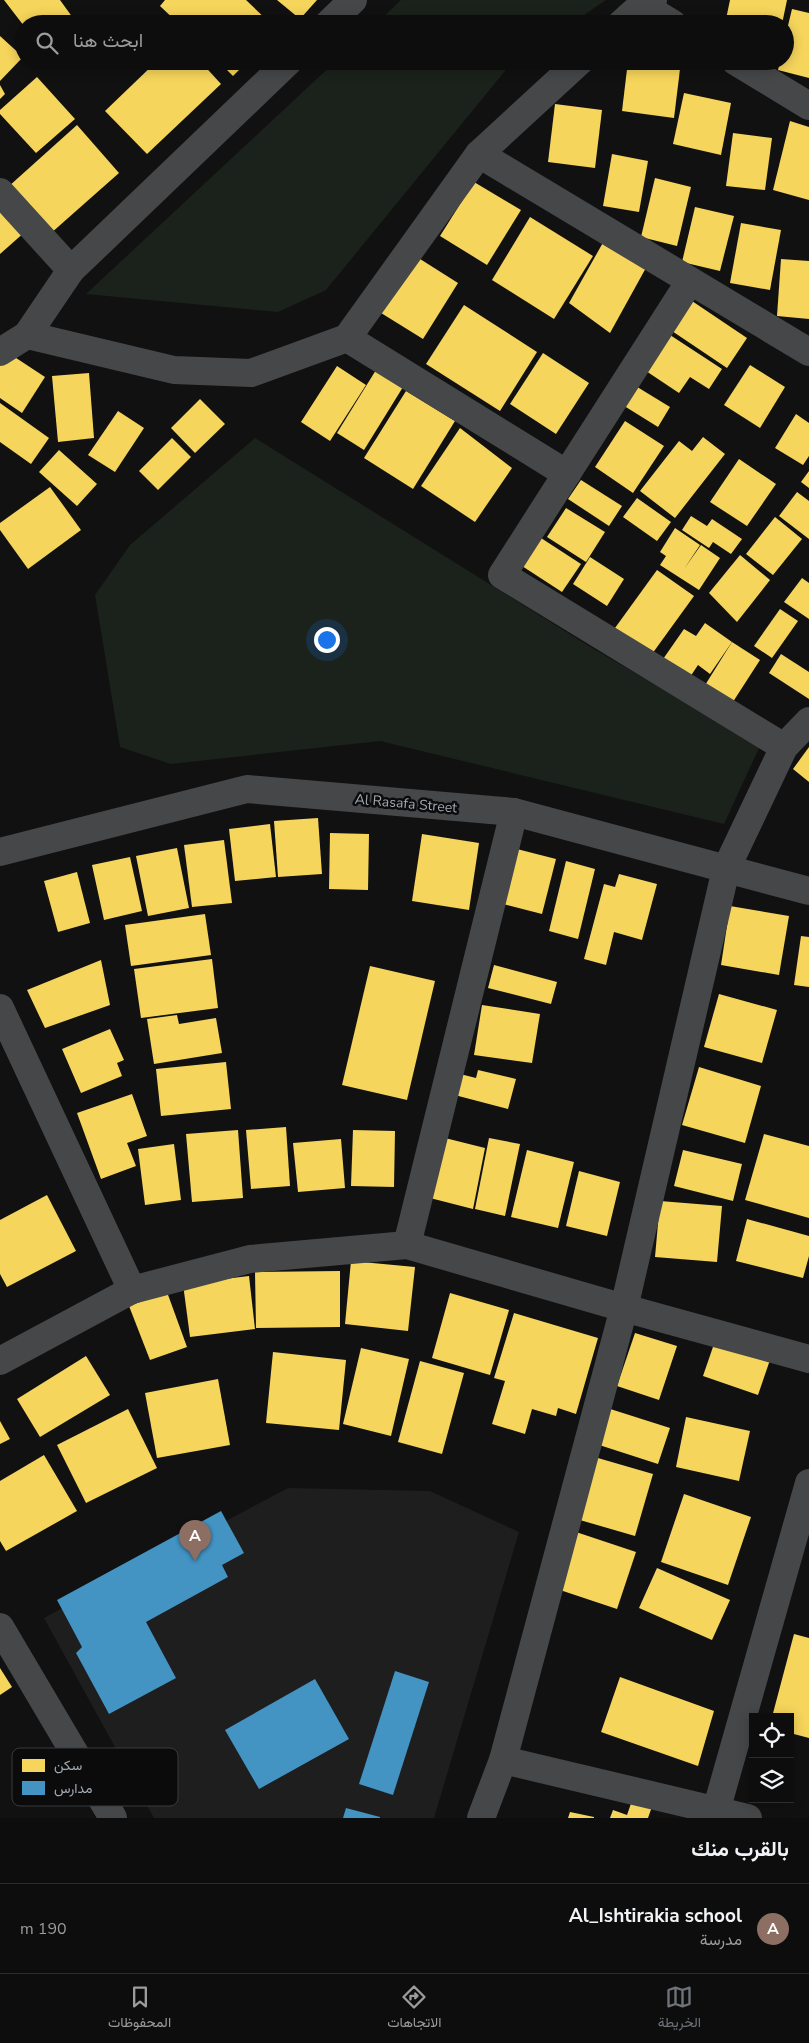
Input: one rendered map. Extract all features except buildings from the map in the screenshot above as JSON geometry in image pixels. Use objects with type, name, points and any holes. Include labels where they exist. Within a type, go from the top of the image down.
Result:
[{"type":"street","points":[[337,15],[353,0]]},
{"type":"street","points":[[632,15],[647,2],[662,15]]},
{"type":"street","points":[[0,352],[28,334],[71,270],[280,70]]},
{"type":"street","points":[[28,334],[174,370],[251,373],[347,338],[478,154],[570,70]]},
{"type":"street","points":[[750,70],[809,106]]},
{"type":"street","points":[[478,154],[809,352]]},
{"type":"street","points":[[0,192],[71,270]]},
{"type":"street","points":[[690,281],[502,575],[784,747]]},
{"type":"street","points":[[347,338],[567,474]]},
{"type":"street","points":[[481,1818],[503,1760],[624,1308],[726,869],[784,747],[809,721]]},
{"type":"street","name":"Al Rasafa Street","points":[[0,852],[247,789],[514,812],[809,892]]},
{"type":"street","points":[[407,1245],[514,812]]},
{"type":"street","points":[[0,1008],[132,1290]]},
{"type":"street","points":[[0,1361],[132,1290],[250,1259],[407,1245],[809,1359]]},
{"type":"street","points":[[715,1814],[809,1483]]},
{"type":"street","points":[[0,1627],[72,1748]]},
{"type":"street","points":[[503,1760],[715,1814],[748,1818]]},
{"type":"street","points":[[106,1806],[113,1818]]},
{"type":"shaded area","points":[[401,0],[606,0],[584,15],[385,15]]},
{"type":"shaded area","points":[[326,70],[506,70],[326,290],[278,312],[86,294]]},
{"type":"shaded area","points":[[255,438],[589,646],[760,746],[724,824],[380,741],[171,764],[120,747],[95,595],[130,545]]},
{"type":"shaded area","points":[[288,1488],[430,1491],[519,1532],[434,1818],[154,1818],[147,1806],[178,1806],[178,1748],[116,1748],[44,1618]]},
{"type":"place","name":"Al_Ishtirakia school","points":[[195,1561]]}]
